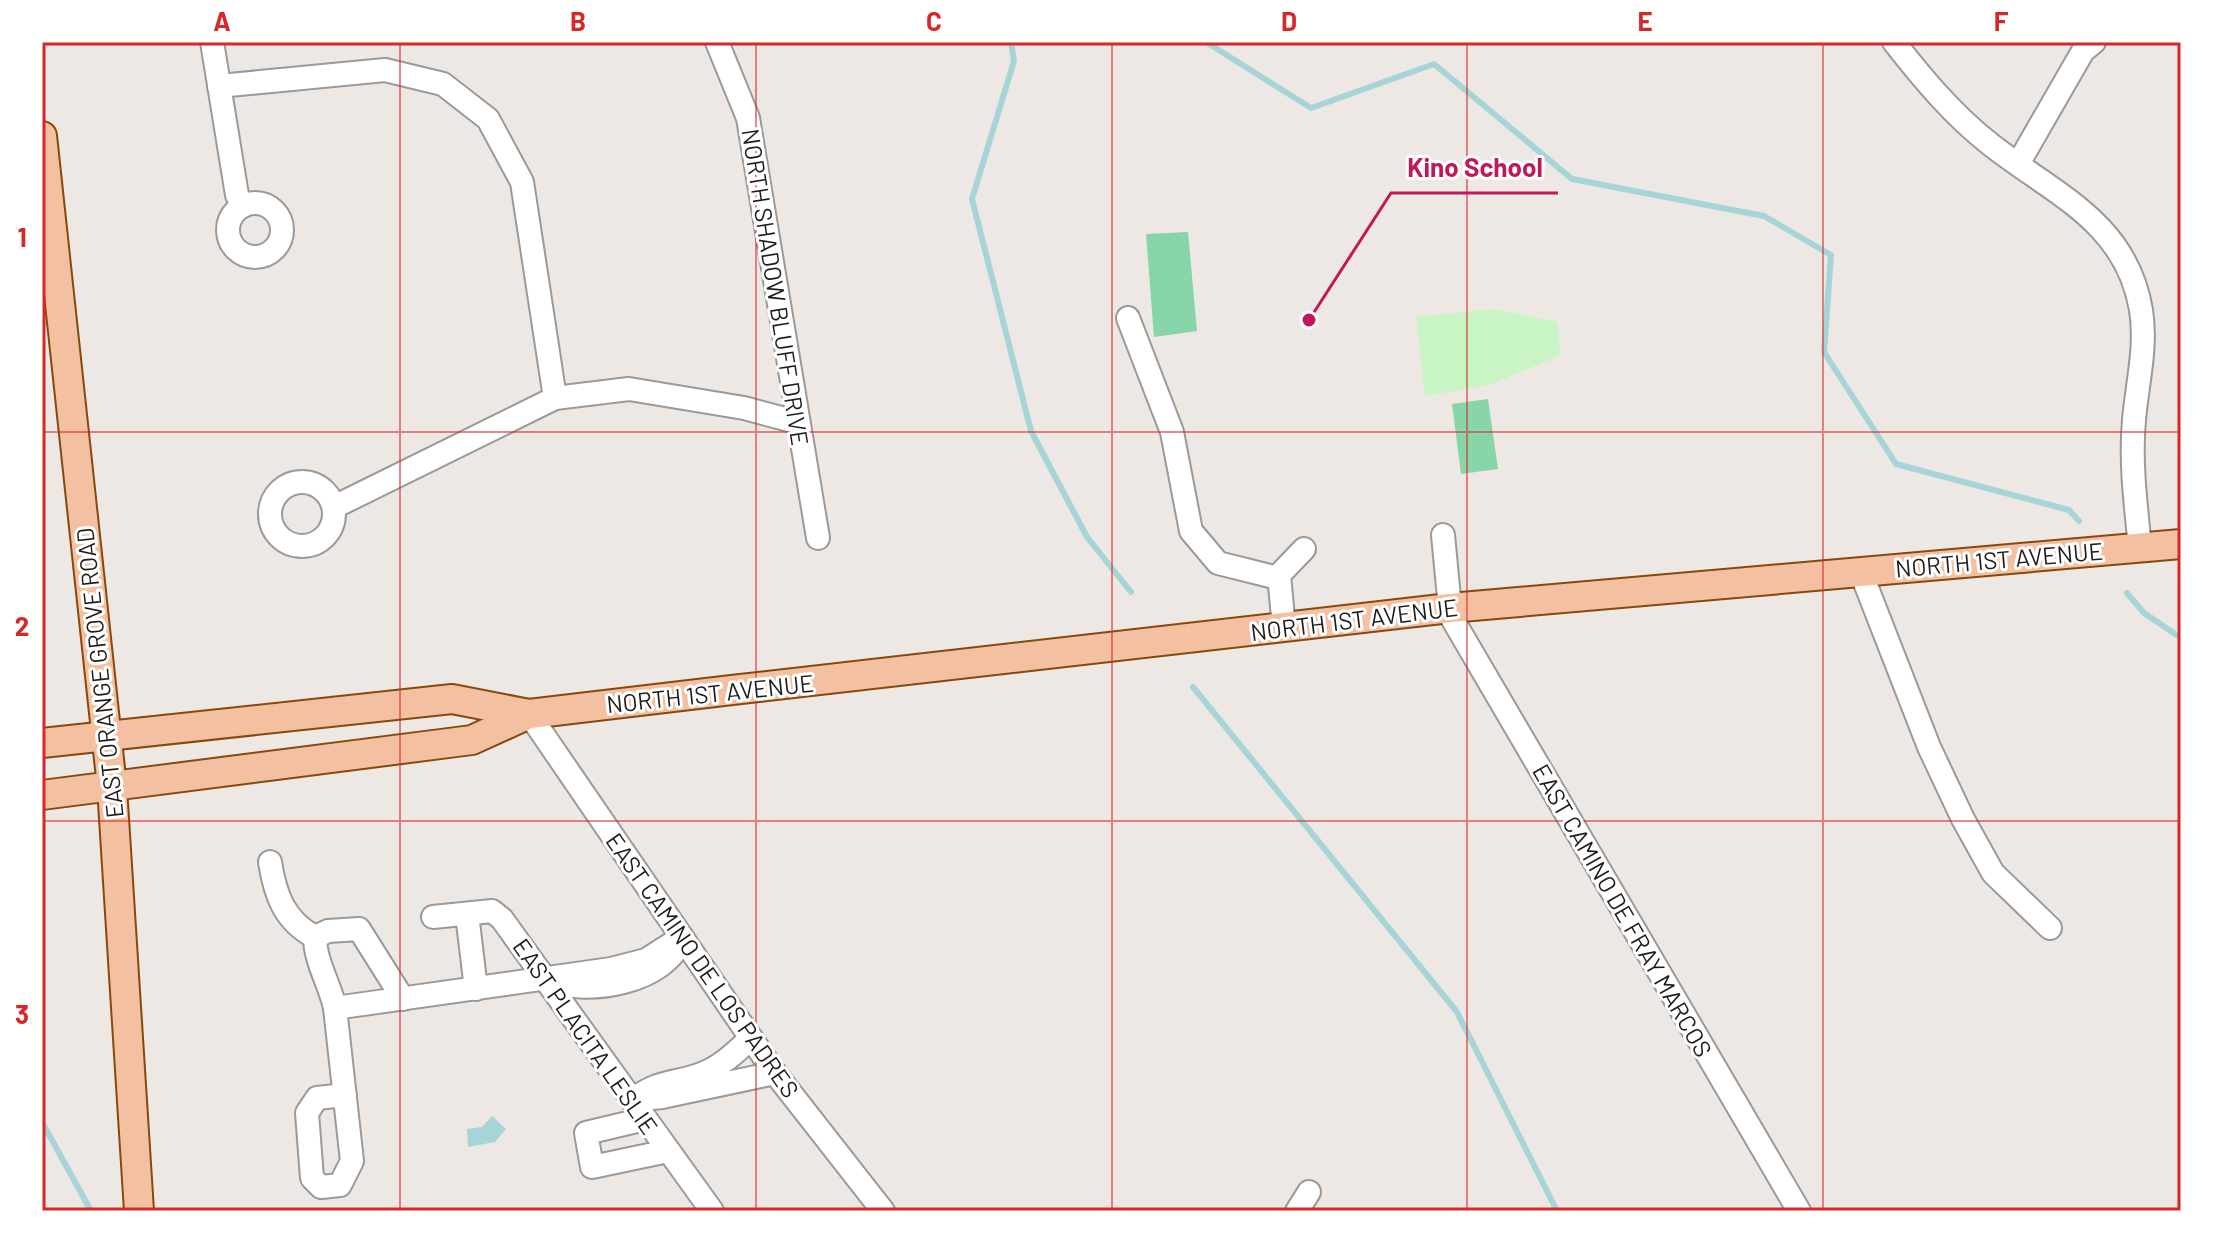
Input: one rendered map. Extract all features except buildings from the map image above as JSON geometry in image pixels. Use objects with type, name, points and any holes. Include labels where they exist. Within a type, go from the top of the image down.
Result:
[{"type":"main road","name":"EAST ORANGE GROVE ROAD","points":[[42,136],[112,787],[139,1211]]},
{"type":"main road","name":"NORTH 1ST AVENUE","points":[[42,743],[452,699],[529,714],[1448,608],[2181,544]]},
{"type":"main road","name":"NORTH 1ST AVENUE","points":[[42,795],[472,740],[529,714]]},
{"type":"street","points":[[212,42],[237,195],[243,206]]},
{"type":"street","name":"NORTH SHADOW BLUFF DRIVE","points":[[717,42],[748,118],[796,422],[818,538]]},
{"type":"street","points":[[1894,42],[1956,115],[2096,221],[2121,255],[2134,283],[2141,312],[2142,345],[2133,459],[2140,548]]},
{"type":"street","points":[[2018,164],[2083,51],[2094,42]]},
{"type":"street","points":[[219,86],[385,70],[443,84],[488,119],[522,182],[555,398]]},
{"type":"street","points":[[1128,318],[1172,432],[1191,531],[1218,563],[1278,578]]},
{"type":"street","points":[[334,507],[555,398],[629,389],[729,405],[796,422]]},
{"type":"street","points":[[1443,535],[1448,608]]},
{"type":"street","points":[[1284,628],[1278,578],[1304,549]]},
{"type":"street","points":[[1860,570],[1929,747],[1963,819],[1993,873],[2050,928]]},
{"type":"street","name":"EAST CAMINO DE FRAY MARCOS","points":[[1448,608],[1799,1211]]},
{"type":"street","name":"EAST CAMINO DE LOS PADRES","points":[[529,714],[775,1073],[883,1211]]},
{"type":"street","points":[[270,862],[279,903],[294,922],[315,937]]},
{"type":"street","name":"EAST PLACITA LESLIE","points":[[433,917],[492,911],[502,919],[549,980],[712,1211]]},
{"type":"street","points":[[467,914],[476,989]]},
{"type":"street","points":[[315,937],[328,931],[359,929],[403,999]]},
{"type":"street","points":[[315,937],[315,953],[330,984],[335,1008],[345,1095],[352,1161],[340,1185],[321,1187],[312,1178],[307,1113],[317,1098],[345,1095]]},
{"type":"street","points":[[335,1008],[549,980],[567,988],[641,978],[678,952],[682,937]]},
{"type":"street","points":[[632,1100],[656,1083],[703,1073],[729,1059],[751,1038]]},
{"type":"street","points":[[632,1100],[775,1073]]},
{"type":"street","points":[[645,1119],[586,1133],[592,1167],[668,1151]]},
{"type":"green space","points":[[1188,232],[1197,331],[1154,337],[1146,234]]},
{"type":"green space","points":[[1494,309],[1557,322],[1561,355],[1489,385],[1425,396],[1416,317]]},
{"type":"green space","points":[[1488,399],[1498,469],[1461,474],[1452,404]]},
{"type":"water","points":[[492,1116],[506,1129],[495,1142],[468,1147],[467,1129],[482,1127]]},
{"type":"waterway","points":[[1011,42],[1014,61],[972,199],[1031,431],[1087,537],[1131,592]]},
{"type":"waterway","points":[[1206,42],[1311,108],[1434,64],[1572,179],[1764,216],[1831,255],[1824,352],[1896,464],[2069,510],[2079,521]]},
{"type":"waterway","points":[[2127,593],[2144,613],[2181,638]]},
{"type":"waterway","points":[[1193,687],[1457,1012],[1557,1211]]},
{"type":"waterway","points":[[42,1122],[91,1211]]},
{"type":"place","name":"Kino School","points":[[1309,320]]}]
